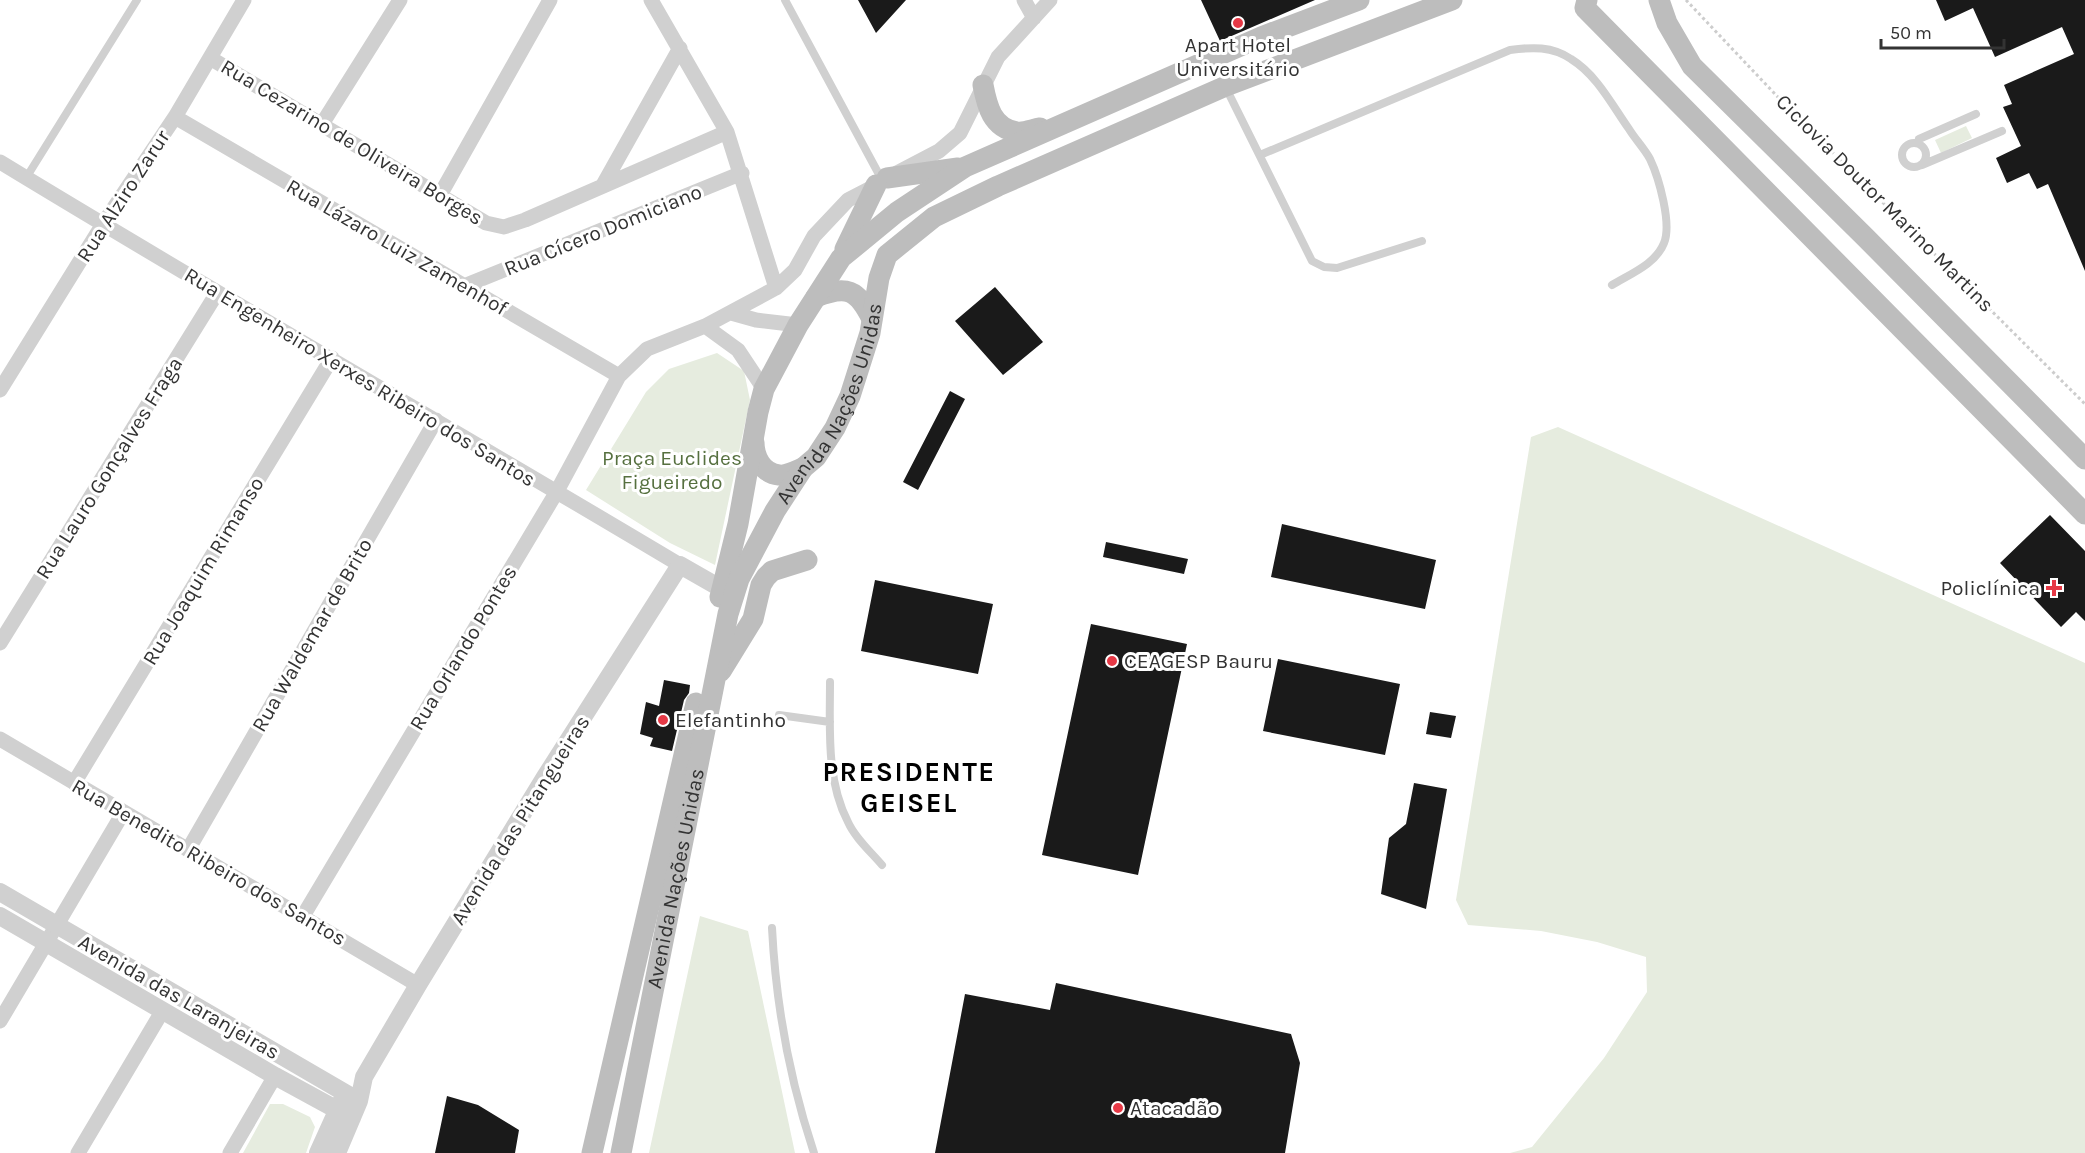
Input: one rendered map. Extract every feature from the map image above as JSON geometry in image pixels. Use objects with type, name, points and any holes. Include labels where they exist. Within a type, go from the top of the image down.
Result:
[{"type":"main road","name":"Avenida Nações Unidas","points":[[592,1153],[738,524],[764,389],[798,325],[841,258],[897,212],[965,167],[1261,37],[1359,0]]},
{"type":"main road","name":"Avenida Nações Unidas","points":[[621,1153],[728,614],[739,579],[775,511],[803,468],[816,457],[835,428],[845,407],[863,360],[879,278],[887,255],[934,217],[998,186],[1226,86],[1452,0]]},
{"type":"main road","points":[[1587,0],[1585,8],[2085,514]]},
{"type":"main road","points":[[1659,0],[1667,23],[1692,66],[2085,459]]},
{"type":"main road","points":[[983,85],[988,109],[1001,126],[1018,132],[1064,123]]},
{"type":"main road","points":[[841,258],[882,181],[965,167]]},
{"type":"main road","points":[[816,297],[835,290],[851,292],[864,303],[872,319]]},
{"type":"main road","points":[[758,412],[754,446],[758,463],[779,475],[803,468]]},
{"type":"main road","points":[[714,681],[753,619],[761,585],[766,577],[772,571],[807,560]]},
{"type":"street","name":"Rua Alziro Zarur","points":[[0,390],[103,224],[175,117],[244,0]]},
{"type":"street","points":[[322,124],[400,0]]},
{"type":"street","points":[[440,195],[550,0]]},
{"type":"street","points":[[651,0],[728,132],[776,288]]},
{"type":"street","points":[[1024,0],[1034,18]]},
{"type":"street","name":"Rua Orlando Pontes","points":[[303,916],[556,493],[619,376],[647,349],[705,326],[776,288],[795,270],[814,236],[848,200],[939,151],[960,133],[998,57],[1050,0]]},
{"type":"street","points":[[603,185],[680,48]]},
{"type":"street","name":"Rua Cezarino de Oliveira Borges","points":[[210,58],[486,223],[504,227],[728,132]]},
{"type":"street","name":"Rua Lázaro Luiz Zamenhof","points":[[175,117],[619,376]]},
{"type":"street","name":"Rua Engenheiro Xerxes Ribeiro dos Santos","points":[[0,162],[217,293],[332,358],[556,493],[722,589]]},
{"type":"street","name":"Rua Cícero Domiciano","points":[[464,286],[742,173]]},
{"type":"street","name":"Rua Lauro Gonçalves Fraga","points":[[0,643],[217,293]]},
{"type":"street","points":[[731,313],[756,320],[798,325]]},
{"type":"street","points":[[705,326],[738,350],[764,389]]},
{"type":"street","name":"Rua Joaquim Rimanso","points":[[74,783],[332,358]]},
{"type":"street","name":"Rua Waldemar de Brito","points":[[188,850],[436,420]]},
{"type":"street","name":"Avenida das Pitangueiras","points":[[318,1153],[545,777],[680,565]]},
{"type":"street","name":"Rua Benedito Ribeiro dos Santos","points":[[0,739],[418,985]]},
{"type":"street","points":[[0,1021],[123,813]]},
{"type":"street","name":"Avenida das Laranjeiras","points":[[0,892],[52,934],[164,1010],[275,1076],[348,1105]]},
{"type":"street","name":"Avenida das Laranjeiras","points":[[0,916],[52,934],[348,1105]]},
{"type":"street","points":[[78,1153],[164,1010]]},
{"type":"street","points":[[230,1153],[275,1076]]},
{"type":"street","name":"Avenida das Pitangueiras","points":[[338,1153],[348,1105]]},
{"type":"lane","points":[[26,178],[137,0]]},
{"type":"lane","points":[[785,0],[882,181]]},
{"type":"lane","points":[[1260,155],[1510,50],[1530,47],[1554,50],[1572,59],[1592,76],[1649,158],[1658,185],[1668,226],[1665,242],[1656,257],[1612,285]]},
{"type":"lane","points":[[1226,86],[1312,261],[1324,267],[1336,268],[1422,241]]},
{"type":"lane","points":[[1919,138],[1976,114]]},
{"type":"lane","points":[[1922,165],[2002,131]]},
{"type":"lane","points":[[830,682],[829,746],[838,797],[848,824],[882,865]]},
{"type":"lane","points":[[780,715],[830,722]]},
{"type":"lane","points":[[772,928],[778,1012],[794,1088],[814,1153]]},
{"type":"path","name":"Ciclovia Doutor Marino Martins","points":[[1686,0],[1801,120],[2085,404]]},
{"type":"green space","points":[[1966,126],[1972,138],[1941,153],[1935,140]]},
{"type":"green space","name":"Praça Euclides Figueiredo","points":[[717,353],[744,371],[750,400],[715,565],[670,543],[586,490],[646,392],[669,369]]},
{"type":"green space","points":[[1558,427],[2085,663],[2085,1153],[1510,1153],[1532,1147],[1604,1058],[1647,992],[1646,957],[1597,942],[1541,931],[1468,925],[1456,900],[1531,437]]},
{"type":"green space","points":[[700,916],[748,931],[795,1153],[649,1153]]},
{"type":"green space","points":[[270,1104],[283,1104],[310,1117],[315,1127],[306,1153],[243,1153]]},
{"type":"building","points":[[858,0],[906,0],[876,33]]},
{"type":"building","name":"Apart Hotel Universitário","points":[[1201,0],[1315,0],[1220,41]]},
{"type":"building","points":[[1936,0],[2085,0],[2085,271],[2048,184],[2037,189],[2029,173],[2007,183],[1996,158],[2021,146],[2003,107],[2012,104],[2004,85],[2074,54],[2062,27],[1995,57],[1973,8],[1945,21]]},
{"type":"building","points":[[995,287],[1043,342],[1003,375],[955,321]]},
{"type":"building","points":[[950,391],[965,399],[918,490],[903,482]]},
{"type":"building","name":"Policlínica","points":[[2050,515],[2085,551],[2085,621],[2076,612],[2061,627],[2000,563]]},
{"type":"building","points":[[1282,524],[1436,560],[1425,609],[1271,577]]},
{"type":"building","points":[[1106,542],[1188,559],[1184,574],[1103,557]]},
{"type":"building","points":[[875,580],[993,604],[978,674],[861,651]]},
{"type":"building","points":[[1091,624],[1187,644],[1138,875],[1042,855]]},
{"type":"building","points":[[1278,659],[1400,684],[1385,755],[1263,731]]},
{"type":"building","name":"Elefantinho","points":[[664,680],[690,685],[689,693],[684,700],[672,751],[650,746],[653,738],[640,734],[646,702],[659,706]]},
{"type":"building","points":[[1430,712],[1456,716],[1451,738],[1426,734]]},
{"type":"building","points":[[1414,783],[1447,789],[1426,909],[1381,894],[1389,838],[1406,824]]},
{"type":"building","name":"Atacadão","points":[[1056,983],[1291,1034],[1300,1063],[1285,1153],[935,1153],[965,994],[1050,1010]]},
{"type":"building","points":[[447,1096],[478,1105],[519,1130],[515,1153],[435,1153]]},
{"type":"place","name":"Apart Hotel Universitário","points":[[1238,23]]},
{"type":"place","name":"Policlínica","points":[[2054,588]]},
{"type":"place","name":"CEAGESP Bauru","points":[[1112,661]]},
{"type":"place","name":"Elefantinho","points":[[663,720]]},
{"type":"place","name":"Atacadão","points":[[1118,1108]]},
{"type":"district","name":"PRESIDENTE GEISEL","points":[[909,788]]}]
